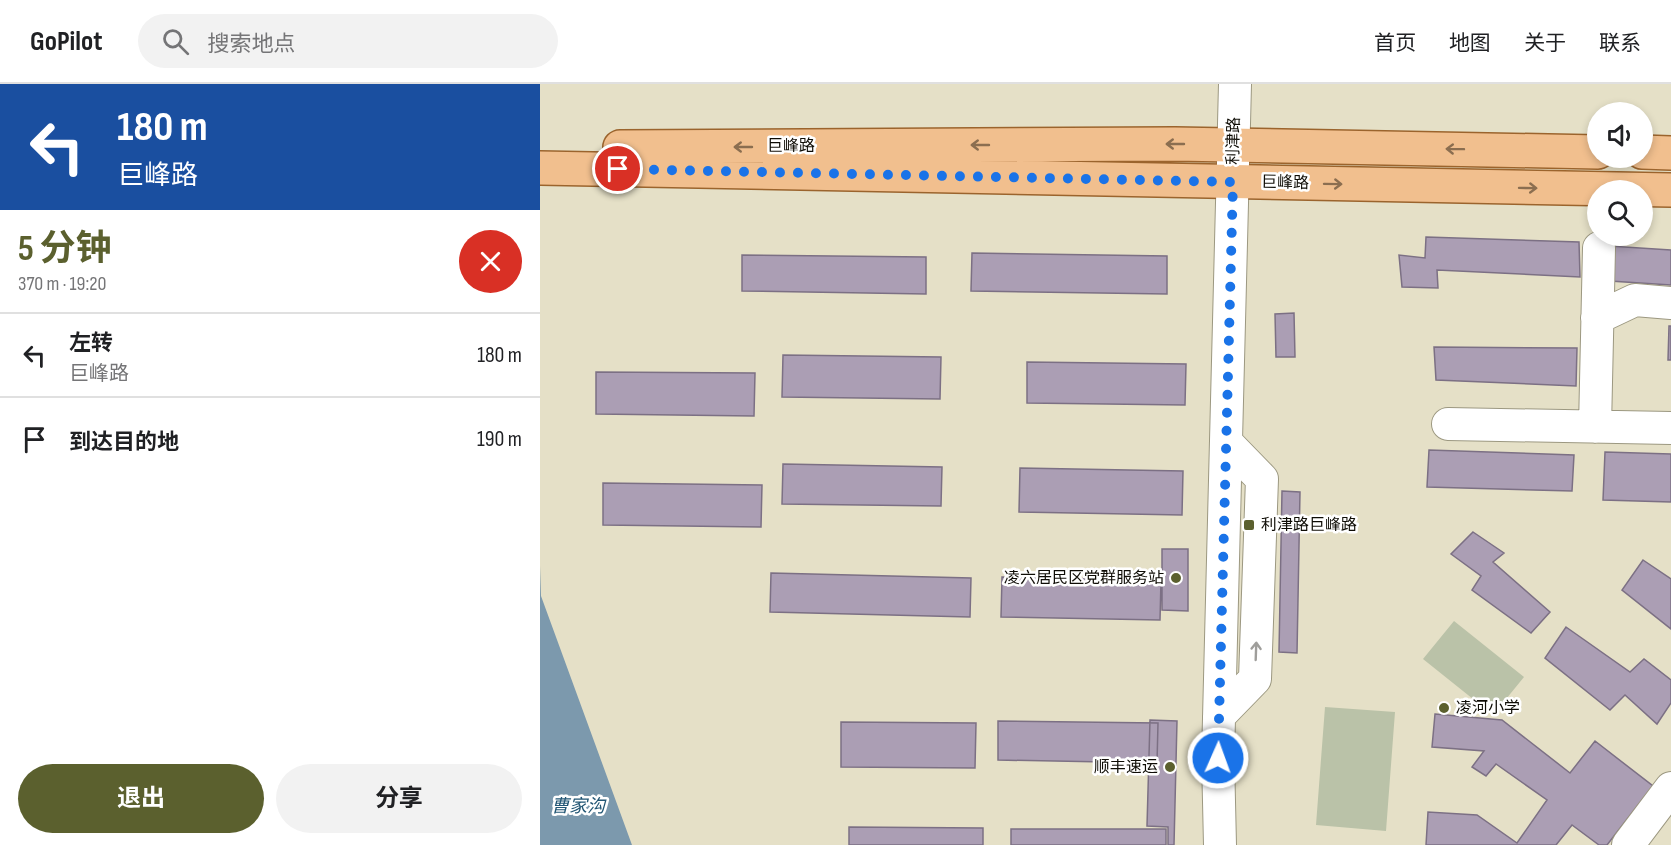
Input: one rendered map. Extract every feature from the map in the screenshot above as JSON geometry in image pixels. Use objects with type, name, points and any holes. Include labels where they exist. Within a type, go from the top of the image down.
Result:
[{"type":"main road","name":"巨峰路","points":[[540,168],[595,158],[1233,145],[1587,152]]},
{"type":"main road","points":[[540,147],[595,158]]},
{"type":"main road","points":[[1653,152],[1671,153]]},
{"type":"main road","name":"巨峰路","points":[[595,158],[1233,182],[1671,190]]},
{"type":"street","name":"利津路","points":[[1220,845],[1219,716],[1235,84]]},
{"type":"street","points":[[1595,427],[1599,248]]},
{"type":"street","points":[[1597,318],[1635,300],[1671,303]]},
{"type":"street","points":[[1448,424],[1671,428]]},
{"type":"street","points":[[1628,845],[1671,788]]},
{"type":"green space","points":[[1454,621],[1524,677],[1493,715],[1423,659]]},
{"type":"green space","points":[[1325,707],[1395,712],[1386,831],[1316,825]]},
{"type":"water","name":"曹家沟","points":[[540,566],[541,596],[632,845],[540,845]]},
{"type":"building","points":[[1426,237],[1579,242],[1580,277],[1437,270],[1438,288],[1402,287],[1399,255],[1425,258]]},
{"type":"building","points":[[1609,246],[1671,250],[1671,285],[1610,281]]},
{"type":"building","points":[[972,253],[1167,256],[1167,294],[971,291]]},
{"type":"building","points":[[742,255],[926,257],[926,294],[742,291]]},
{"type":"building","points":[[1294,313],[1295,357],[1276,357],[1275,314]]},
{"type":"building","points":[[1669,326],[1671,326],[1671,360],[1668,360]]},
{"type":"building","points":[[1434,347],[1577,348],[1576,386],[1436,380]]},
{"type":"building","points":[[783,355],[941,357],[940,399],[782,397]]},
{"type":"building","points":[[1027,362],[1186,364],[1185,405],[1027,403]]},
{"type":"building","points":[[596,372],[755,373],[754,416],[596,414]]},
{"type":"building","points":[[1429,450],[1574,455],[1572,491],[1427,487]]},
{"type":"building","points":[[1605,452],[1671,454],[1671,502],[1603,500]]},
{"type":"building","points":[[783,464],[942,467],[941,506],[782,504]]},
{"type":"building","points":[[1020,468],[1183,471],[1182,515],[1019,512]]},
{"type":"building","points":[[603,483],[762,485],[761,527],[603,525]]},
{"type":"building","points":[[1282,491],[1300,492],[1297,653],[1279,652]]},
{"type":"building","points":[[1473,532],[1504,553],[1493,562],[1550,612],[1531,633],[1472,590],[1481,576],[1451,554]]},
{"type":"building","points":[[1162,549],[1188,549],[1188,611],[1162,610]]},
{"type":"building","points":[[1643,560],[1671,579],[1671,629],[1622,590]]},
{"type":"building","points":[[771,573],[971,578],[970,617],[770,612]]},
{"type":"building","points":[[1002,577],[1161,580],[1160,620],[1001,617]]},
{"type":"building","points":[[1566,627],[1630,672],[1644,659],[1671,680],[1671,703],[1657,724],[1625,695],[1610,710],[1545,658]]},
{"type":"building","points":[[1435,714],[1502,720],[1570,773],[1595,741],[1653,786],[1607,845],[1599,845],[1572,825],[1556,845],[1426,845],[1428,812],[1477,815],[1517,843],[1547,800],[1496,764],[1486,776],[1472,767],[1484,751],[1432,747]]},
{"type":"building","points":[[1150,720],[1177,721],[1174,845],[1168,845],[1168,827],[1147,826]]},
{"type":"building","points":[[998,721],[1158,723],[1157,763],[998,760]]},
{"type":"building","points":[[841,722],[976,723],[975,768],[841,767]]},
{"type":"building","points":[[849,827],[983,828],[983,845],[849,845]]},
{"type":"building","points":[[1011,829],[1166,829],[1166,845],[1011,845]]},
{"type":"place","name":"利津路巨峰路","points":[[1249,525]]},
{"type":"place","name":"凌六居民区党群服务站","points":[[1176,578]]},
{"type":"place","name":"凌河小学","points":[[1444,708]]},
{"type":"place","name":"顺丰速运","points":[[1170,767]]},
{"type":"route","points":[[618,169],[1233,182],[1218,758]]}]
